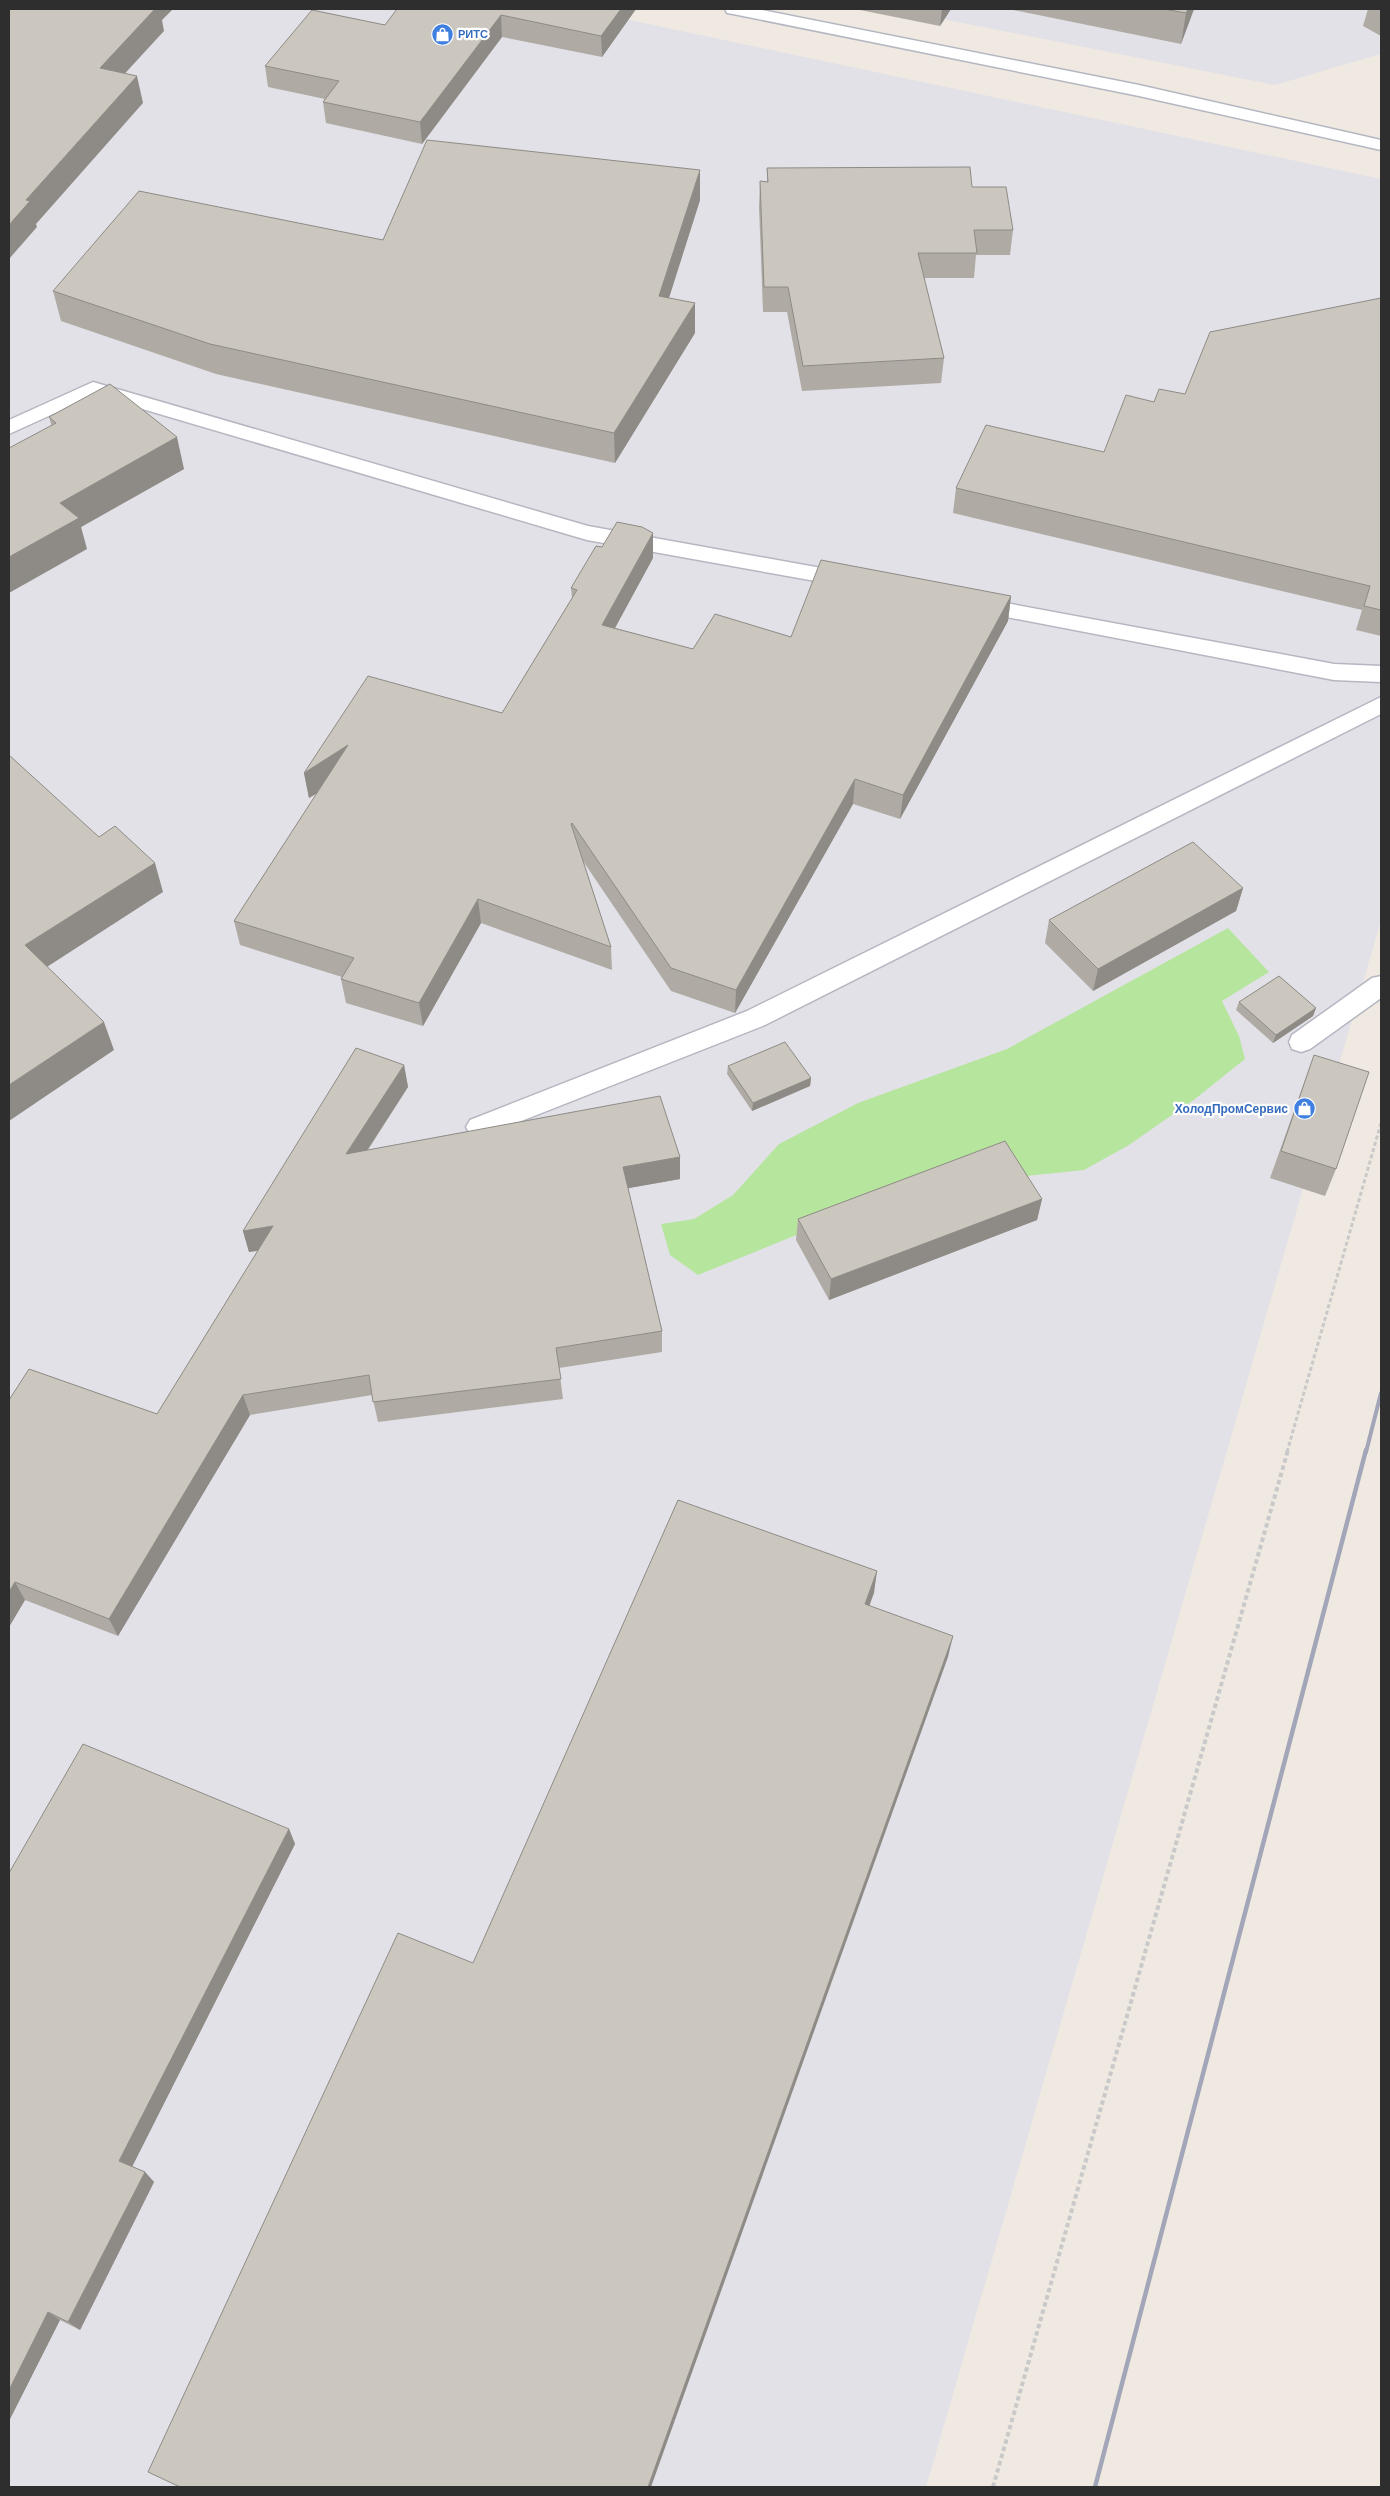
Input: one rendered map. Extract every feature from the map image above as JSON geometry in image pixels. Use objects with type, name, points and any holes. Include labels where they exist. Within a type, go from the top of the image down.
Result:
[{"type":"lane","points":[[733,9],[1284,121],[1381,145]]},
{"type":"lane","points":[[9,428],[93,388],[587,533],[864,583]]},
{"type":"lane","points":[[952,600],[1334,672],[1381,674]]},
{"type":"lane","points":[[479,1127],[756,1018],[1381,705]]},
{"type":"lane","points":[[1301,1042],[1381,985]]},
{"type":"path","points":[[993,2487],[1381,1124]]},
{"type":"shaded area","points":[[9,9],[578,9],[1381,179],[1381,920],[926,2487],[9,2487]]},
{"type":"shaded area","points":[[892,9],[1381,9],[1381,54],[1275,85]]},
{"type":"green space","points":[[1228,928],[1269,972],[1222,1001],[1239,1036],[1245,1059],[1195,1099],[1129,1145],[1084,1170],[912,1188],[698,1275],[670,1255],[661,1224],[694,1219],[733,1195],[779,1144],[858,1103],[1007,1049]]},
{"type":"building","points":[[9,9],[155,9],[100,68],[137,76],[26,200],[30,201],[9,225]]},
{"type":"building","points":[[397,9],[621,9],[601,36],[501,15],[420,122],[323,102],[339,81],[265,66],[312,10],[385,25]]},
{"type":"building","points":[[1164,9],[1188,9],[1186,13]]},
{"type":"building","points":[[427,140],[700,170],[659,296],[695,303],[614,433],[210,344],[53,291],[139,191],[383,240]]},
{"type":"building","points":[[970,167],[972,187],[1006,187],[1013,230],[974,230],[977,253],[918,253],[944,358],[803,366],[788,287],[764,287],[760,181],[768,182],[767,168]]},
{"type":"building","points":[[1381,298],[1381,610],[1364,606],[1370,586],[956,488],[986,425],[1104,452],[1126,395],[1154,402],[1159,389],[1185,394],[1210,332]]},
{"type":"building","points":[[110,384],[177,437],[60,503],[79,518],[9,557],[9,448],[56,423],[49,417]]},
{"type":"building","points":[[617,522],[642,527],[653,533],[602,625],[693,649],[715,614],[791,637],[821,560],[1011,596],[903,795],[855,779],[736,990],[671,968],[572,823],[611,947],[478,899],[419,1003],[341,979],[354,958],[234,921],[348,745],[304,773],[368,676],[502,713],[577,590],[571,588],[596,546],[602,547]]},
{"type":"building","points":[[9,755],[99,837],[115,826],[155,863],[25,945],[104,1022],[9,1085]]},
{"type":"building","points":[[1193,842],[1243,888],[1098,969],[1049,920]]},
{"type":"building","points":[[1279,976],[1316,1008],[1276,1035],[1239,1002]]},
{"type":"building","points":[[785,1042],[811,1078],[753,1103],[728,1066]]},
{"type":"building","points":[[356,1048],[404,1065],[346,1154],[660,1096],[680,1157],[623,1167],[662,1331],[556,1348],[561,1379],[373,1402],[369,1375],[243,1395],[109,1619],[15,1582],[9,1592],[9,1400],[29,1369],[157,1414],[273,1226],[243,1231]]},
{"type":"building","points":[[1314,1055],[1369,1072],[1336,1169],[1281,1151]]},
{"type":"building","points":[[1005,1141],[1042,1199],[831,1279],[798,1219]]},
{"type":"building","points":[[678,1500],[877,1571],[865,1604],[953,1636],[648,2487],[180,2487],[148,2472],[398,1933],[473,1963]]},
{"type":"building","points":[[83,1744],[289,1829],[119,2161],[145,2172],[68,2322],[48,2312],[9,2390],[9,1873]]},
{"type":"railway","points":[[1366,1452],[1381,1393]]},
{"type":"railway","points":[[1095,2487],[1366,1450]]},
{"type":"place","name":"РИТС","points":[[442,34]]},
{"type":"place","name":"ХолодПромСервис","points":[[1304,1109]]}]
